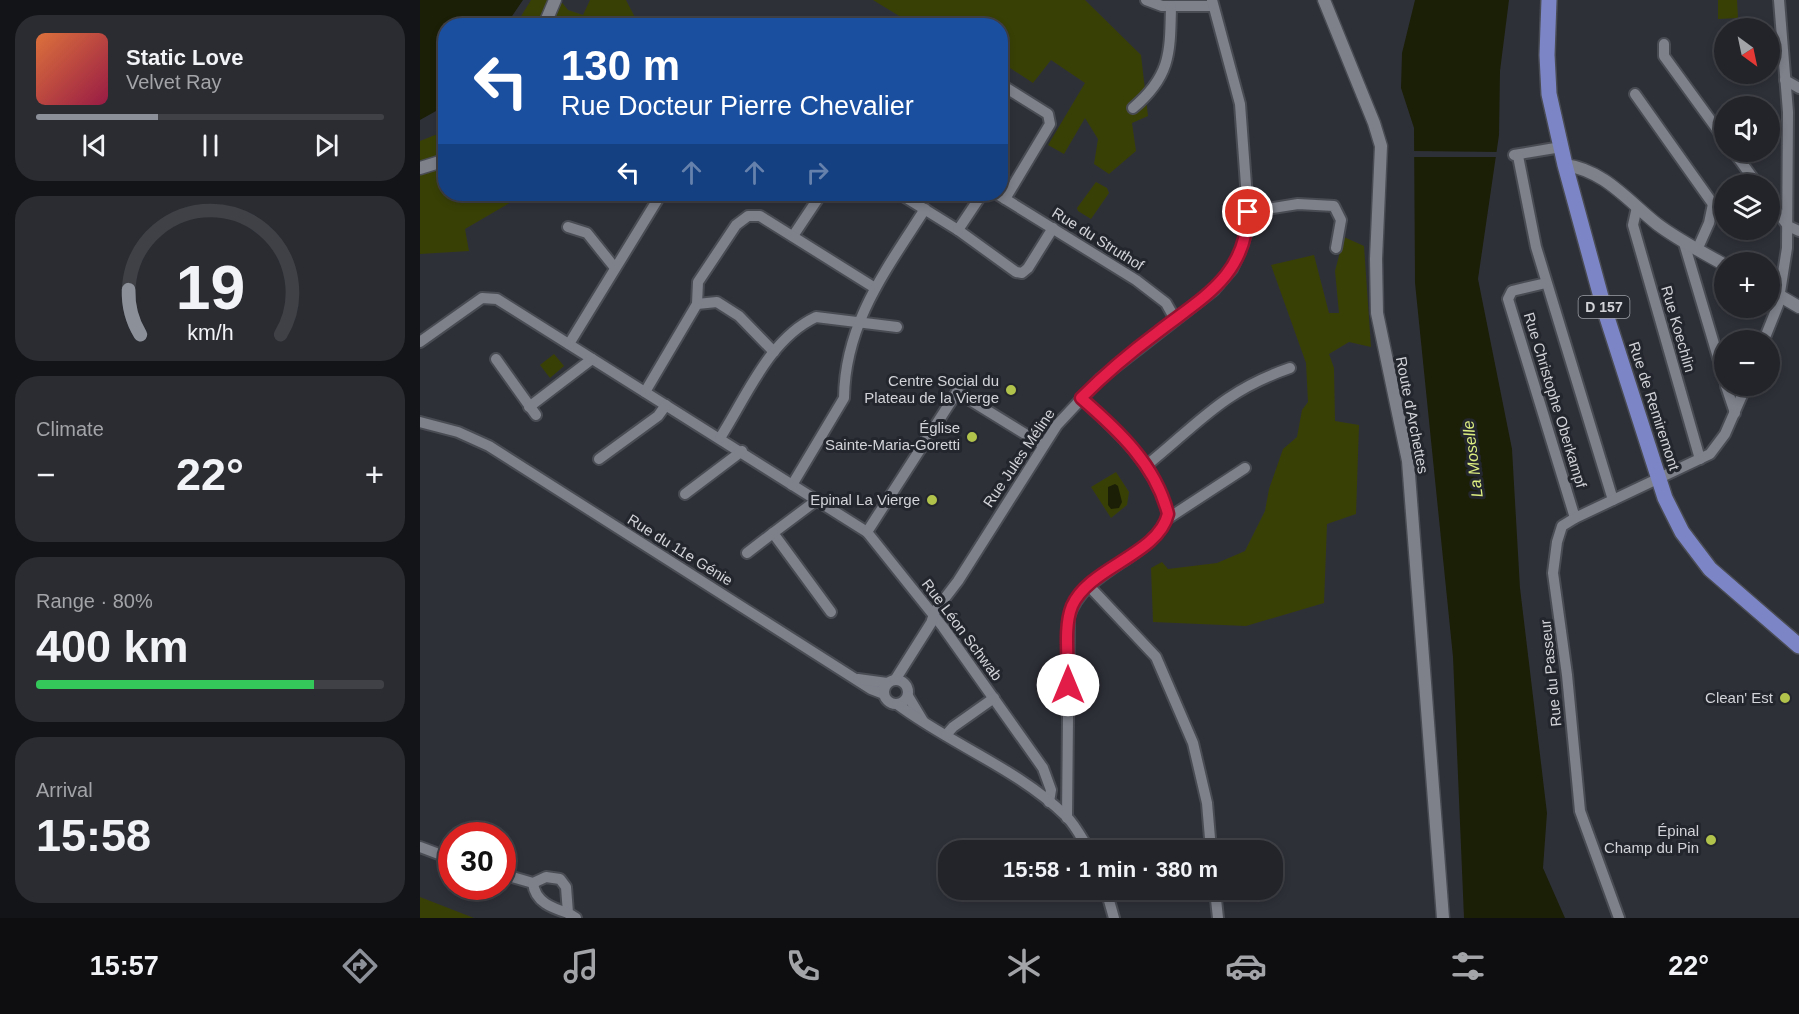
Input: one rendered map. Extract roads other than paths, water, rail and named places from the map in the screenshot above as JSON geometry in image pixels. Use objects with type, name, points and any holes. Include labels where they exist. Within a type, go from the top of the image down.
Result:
[{"type":"main road","name":"Rue de Remiremont","points":[[1549,0],[1547,55],[1549,94],[1565,165],[1604,308],[1658,479],[1673,516],[1704,561],[1798,644]]},
{"type":"street","points":[[547,18],[555,0]]},
{"type":"street","points":[[1146,0],[1172,6],[1187,3],[1212,3]]},
{"type":"street","name":"Route d'Archettes","points":[[1324,0],[1371,115],[1381,146],[1376,259],[1377,313],[1408,461],[1443,918]]},
{"type":"street","points":[[1779,0],[1788,112],[1787,248],[1780,274]]},
{"type":"street","name":"Rue Jules Méline","points":[[893,685],[907,672],[906,665],[933,617],[1043,445],[1081,398],[1100,379],[1214,290],[1232,269],[1247,231],[1248,212],[1240,104],[1212,3]]},
{"type":"street","points":[[1133,108],[1152,92],[1163,75],[1170,50],[1172,6]]},
{"type":"street","points":[[1664,44],[1664,56],[1714,125]]},
{"type":"street","points":[[1785,80],[1799,88]]},
{"type":"street","points":[[1008,89],[1048,114],[1050,124],[1008,186]]},
{"type":"street","points":[[1635,93],[1713,204],[1709,223],[1697,250]]},
{"type":"street","points":[[1561,147],[1516,156],[1546,283],[1613,500]]},
{"type":"street","points":[[420,168],[438,162]]},
{"type":"street","points":[[1565,165],[1582,167],[1591,172],[1684,243],[1714,259]]},
{"type":"street","name":"Rue du Struthof","points":[[1008,200],[1136,280],[1166,303],[1175,319]]},
{"type":"street","points":[[569,344],[657,201]]},
{"type":"street","points":[[793,236],[816,201]]},
{"type":"street","points":[[912,201],[958,230],[1016,272],[1022,273],[1028,268],[1053,228]]},
{"type":"street","points":[[958,230],[977,201]]},
{"type":"street","points":[[1248,212],[1298,204],[1334,206],[1341,220],[1336,248]]},
{"type":"street","name":"Rue Koechlin","points":[[1637,207],[1633,225],[1700,459]]},
{"type":"street","points":[[792,485],[844,398],[844,382],[858,322],[875,288],[925,209]]},
{"type":"street","points":[[1780,215],[1788,226],[1799,231]]},
{"type":"street","points":[[645,392],[697,304],[698,282],[736,225],[748,216],[760,216],[875,288]]},
{"type":"street","points":[[568,227],[587,233],[615,268]]},
{"type":"street","points":[[1684,243],[1714,344]]},
{"type":"street","name":"Rue Christophe Oberkampf","points":[[1546,283],[1512,291],[1508,299],[1575,518]]},
{"type":"street","points":[[1780,295],[1799,307]]},
{"type":"street","name":"Rue Léon Schwab","points":[[420,342],[482,298],[489,296],[742,451],[867,532],[884,551],[1044,768],[1051,790],[1049,802]]},
{"type":"street","points":[[697,304],[717,302],[739,316],[774,352]]},
{"type":"street","points":[[720,438],[779,343],[804,322],[816,317],[897,327]]},
{"type":"street","points":[[496,359],[532,411],[592,359]]},
{"type":"street","points":[[1146,465],[1226,398],[1260,380],[1290,369]]},
{"type":"street","points":[[867,532],[957,392],[1043,445]]},
{"type":"street","points":[[1729,396],[1734,413]]},
{"type":"street","name":"Rue du Passeur","points":[[1619,918],[1580,811],[1567,675],[1553,573],[1562,526],[1710,454],[1720,443],[1742,396]]},
{"type":"street","points":[[1067,818],[1069,617],[1072,605],[1089,586],[1161,531],[1168,514],[1159,486],[1146,465],[1115,430],[1081,398]]},
{"type":"street","points":[[599,459],[658,416],[666,405]]},
{"type":"street","name":"Rue du 11e Génie","points":[[420,422],[458,432],[489,446],[856,678],[893,685]]},
{"type":"street","points":[[685,494],[742,451]]},
{"type":"street","points":[[1167,519],[1245,468]]},
{"type":"street","points":[[747,553],[817,500]]},
{"type":"street","points":[[773,533],[831,612]]},
{"type":"street","points":[[1089,586],[1139,636],[1160,666],[1193,743],[1207,803],[1210,840]]},
{"type":"street","points":[[924,722],[908,696],[893,685],[888,702],[897,704],[924,722],[946,735],[1049,802],[1067,818],[1082,840]]},
{"type":"street","points":[[897,704],[908,696]]},
{"type":"street","points":[[946,735],[952,727],[994,698]]},
{"type":"street","points":[[420,847],[438,854]]},
{"type":"street","points":[[516,878],[533,883],[546,877],[560,879],[566,887],[572,916]]},
{"type":"street","points":[[533,883],[534,890],[545,904],[572,916]]},
{"type":"street","points":[[1109,900],[1114,918]]},
{"type":"street","points":[[1216,900],[1218,918]]},
{"type":"water","points":[[420,0],[523,0],[511,18],[438,18],[438,110],[420,120]]},
{"type":"water","name":"La Moselle","points":[[1415,0],[1509,0],[1500,71],[1499,135],[1478,279],[1512,449],[1520,588],[1547,813],[1543,868],[1565,918],[1464,918],[1453,657],[1415,283],[1414,128],[1401,88],[1402,53]]},
{"type":"water","points":[[1115,484],[1118,486],[1122,502],[1119,508],[1111,509],[1108,505],[1108,487]]},
{"type":"place","name":"Centre Social du Plateau de la Vierge","points":[[1011,390]]},
{"type":"place","name":"Église Sainte-Maria-Goretti","points":[[972,437]]},
{"type":"place","name":"Epinal La Vierge","points":[[932,500]]},
{"type":"place","name":"Clean' Est","points":[[1785,698]]},
{"type":"place","name":"Épinal Champ du Pin","points":[[1711,840]]}]
